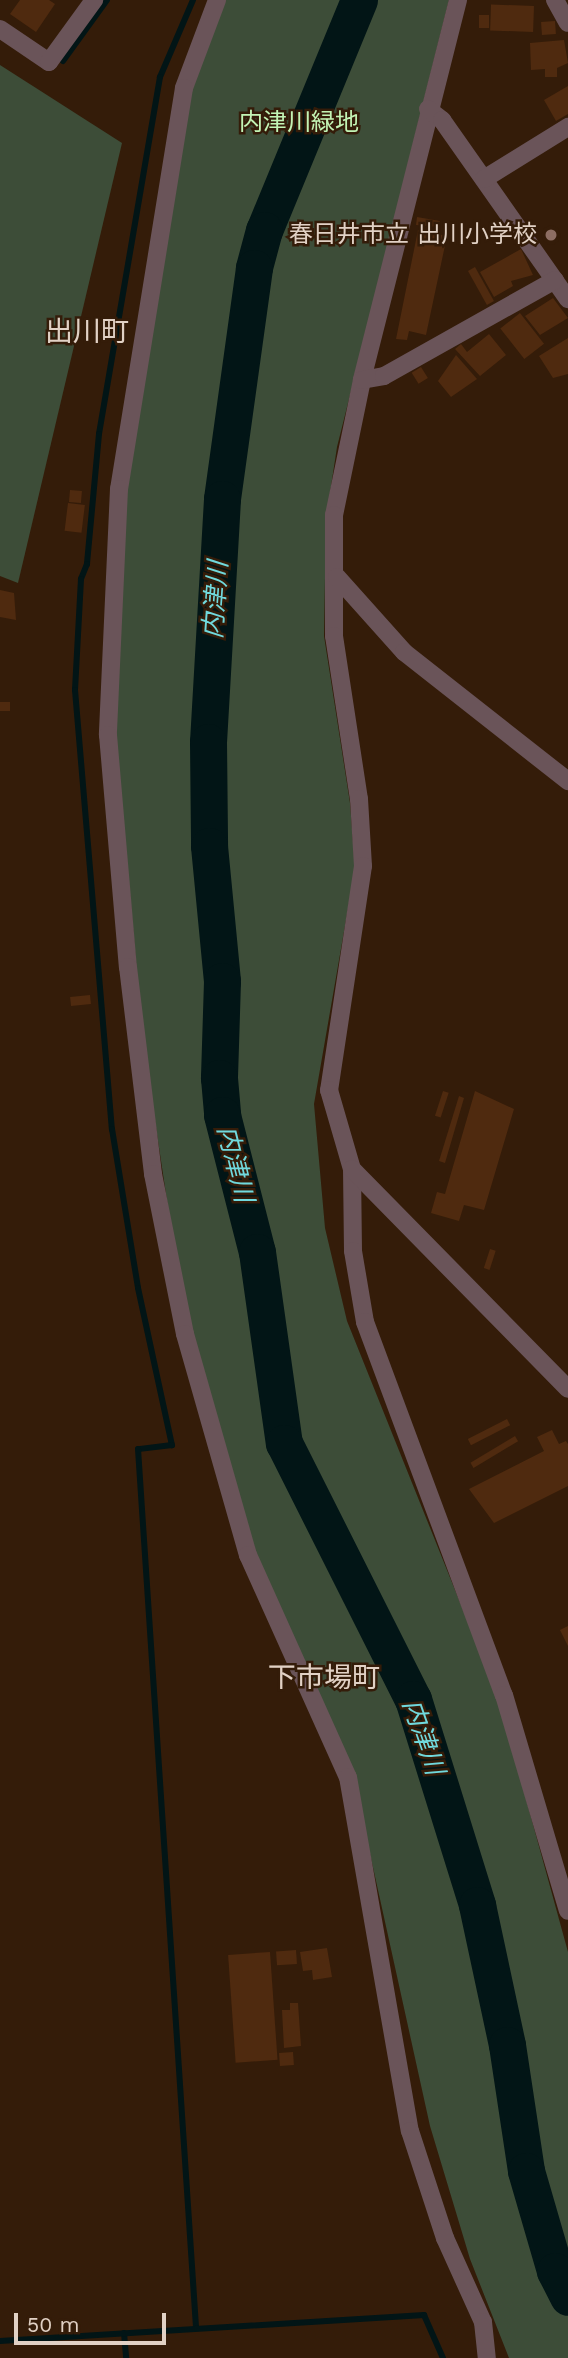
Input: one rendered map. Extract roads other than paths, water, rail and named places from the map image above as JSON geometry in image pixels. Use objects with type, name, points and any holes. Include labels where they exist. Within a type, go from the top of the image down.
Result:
[{"type":"street","points":[[0,29],[49,62],[94,0]]},
{"type":"street","points":[[217,0],[184,88],[119,489],[108,735],[129,981],[153,1174],[185,1334],[248,1555],[348,1777],[370,1882],[410,2130],[445,2238],[483,2322],[487,2358]]},
{"type":"street","points":[[458,0],[428,109],[362,380],[334,516],[337,577],[334,636],[359,799],[363,866],[329,1090],[352,1170],[353,1251],[365,1322],[505,1695],[568,1911]]},
{"type":"street","points":[[555,0],[568,23]]},
{"type":"street","points":[[428,109],[442,120],[568,299]]},
{"type":"street","points":[[484,179],[568,127]]},
{"type":"street","points":[[362,380],[384,376],[555,280]]},
{"type":"street","points":[[337,577],[404,652],[568,780]]},
{"type":"street","points":[[352,1170],[568,1389]]},
{"type":"waterway","points":[[63,61],[107,0]]},
{"type":"waterway","points":[[193,0],[160,77],[99,434],[87,564],[81,579],[75,690],[112,1129],[138,1288],[172,1445],[138,1449],[196,2328]]},
{"type":"waterway","name":"内津川","points":[[359,0],[264,230],[254,268],[222,499],[208,742],[209,846],[222,981],[219,1078],[222,1115],[257,1252],[284,1443],[413,1699],[477,1905],[507,2045],[526,2171],[555,2271],[568,2297]]},
{"type":"waterway","points":[[0,2341],[424,2315],[443,2358]]},
{"type":"waterway","points":[[124,2333],[126,2358]]},
{"type":"place","name":"春日井市立 出川小学校","points":[[551,235]]},
{"type":"district","name":"出川町","points":[[87,332]]},
{"type":"district","name":"下市場町","points":[[324,1678]]},
{"type":"park label","name":"内津川緑地","points":[[299,123]]}]
